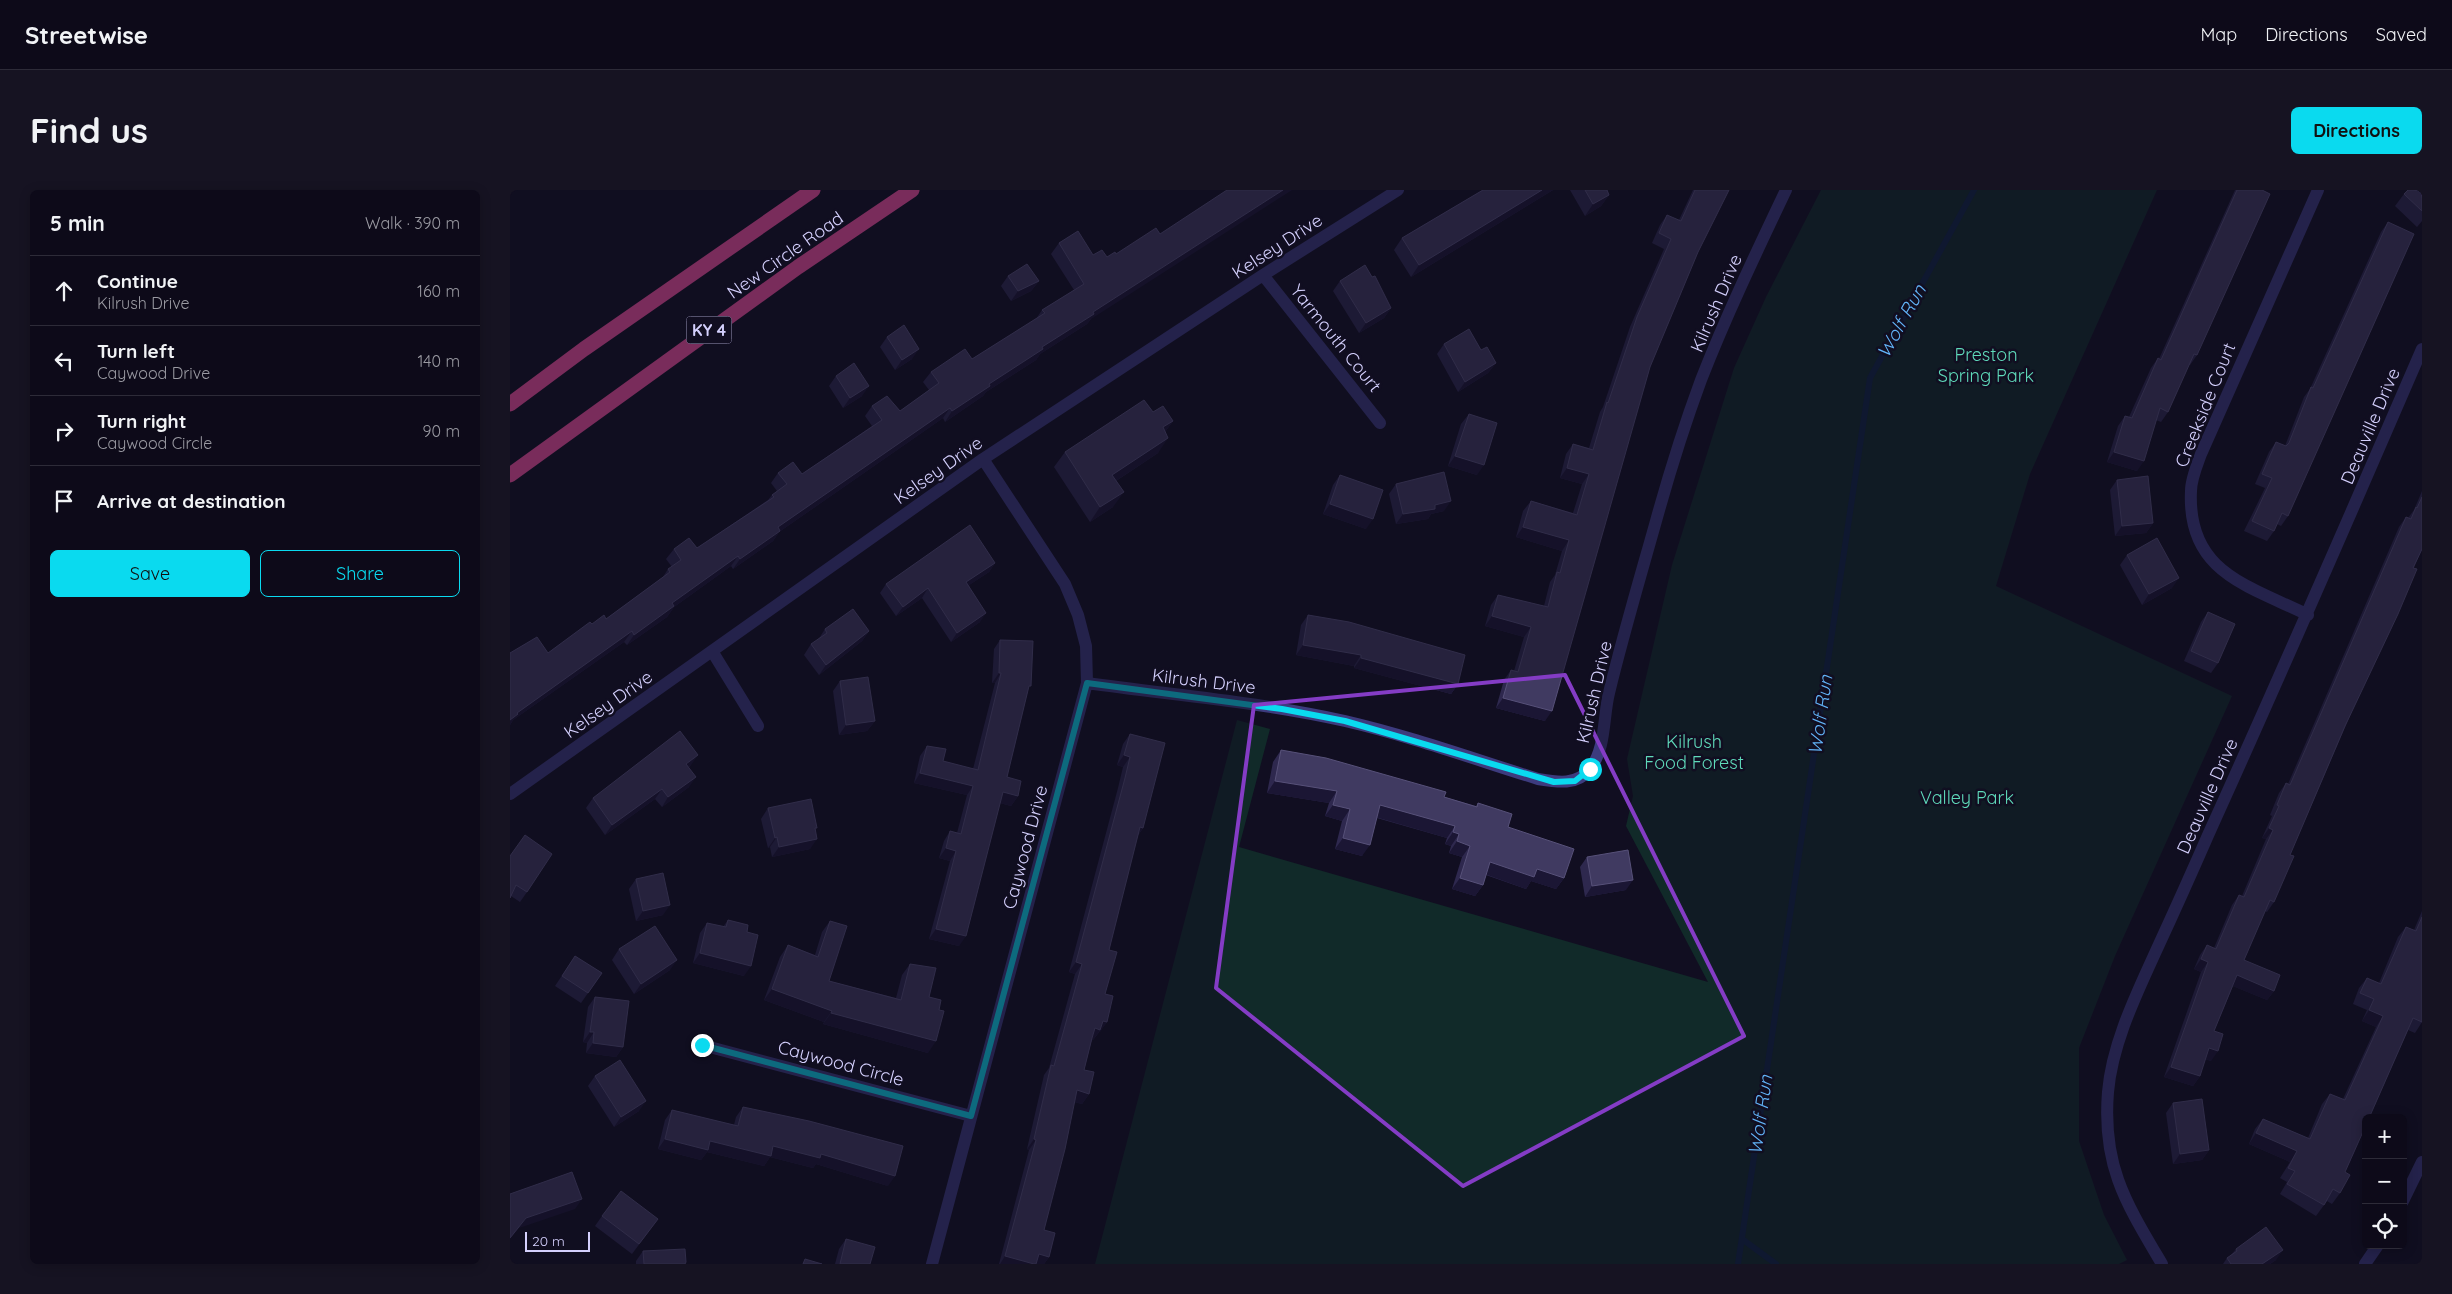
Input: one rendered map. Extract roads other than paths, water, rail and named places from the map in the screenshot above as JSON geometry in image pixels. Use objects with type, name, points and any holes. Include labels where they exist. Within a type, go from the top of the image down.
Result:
[{"type":"highway","name":"New Circle Road","points":[[510,404],[584,349],[813,190]]},
{"type":"highway","name":"New Circle Road","points":[[510,475],[710,330],[912,190]]},
{"type":"street","name":"Kelsey Drive","points":[[510,794],[984,458],[1263,275],[1398,190]]},
{"type":"street","name":"Kilrush Drive","points":[[1087,683],[1282,709],[1403,736],[1538,779],[1554,782],[1575,781],[1581,778],[1590,769],[1596,758],[1609,694],[1656,520],[1701,382],[1742,283],[1786,190]]},
{"type":"street","name":"Creekside Court","points":[[2308,615],[2225,574],[2210,560],[2198,542],[2192,517],[2191,489],[2201,454],[2318,190]]},
{"type":"street","name":"Yarmouth Court","points":[[1263,275],[1380,423]]},
{"type":"street","name":"Deauville Drive","points":[[2162,1264],[2132,1213],[2114,1170],[2107,1132],[2108,1090],[2116,1053],[2144,977],[2308,615],[2422,349]]},
{"type":"street","name":"Caywood Drive","points":[[932,1264],[1087,683],[1086,646],[1078,615],[1065,584],[984,458]]},
{"type":"street","points":[[712,651],[758,726]]},
{"type":"street","name":"Caywood Circle","points":[[702,1045],[971,1116]]},
{"type":"street","points":[[2407,1198],[2417,1190],[2422,1162]]},
{"type":"street","points":[[2365,1264],[2375,1249]]},
{"type":"waterway","name":"Wolf Run","points":[[1738,1264],[1870,378],[1974,190]]},
{"type":"waterway","points":[[1742,1239],[1776,1264]]},
{"type":"park label","name":"Preston Spring Park","points":[[1986,364]]},
{"type":"park label","name":"Kilrush Food Forest","points":[[1694,751]]},
{"type":"park label","name":"Valley Park","points":[[1967,797]]}]
